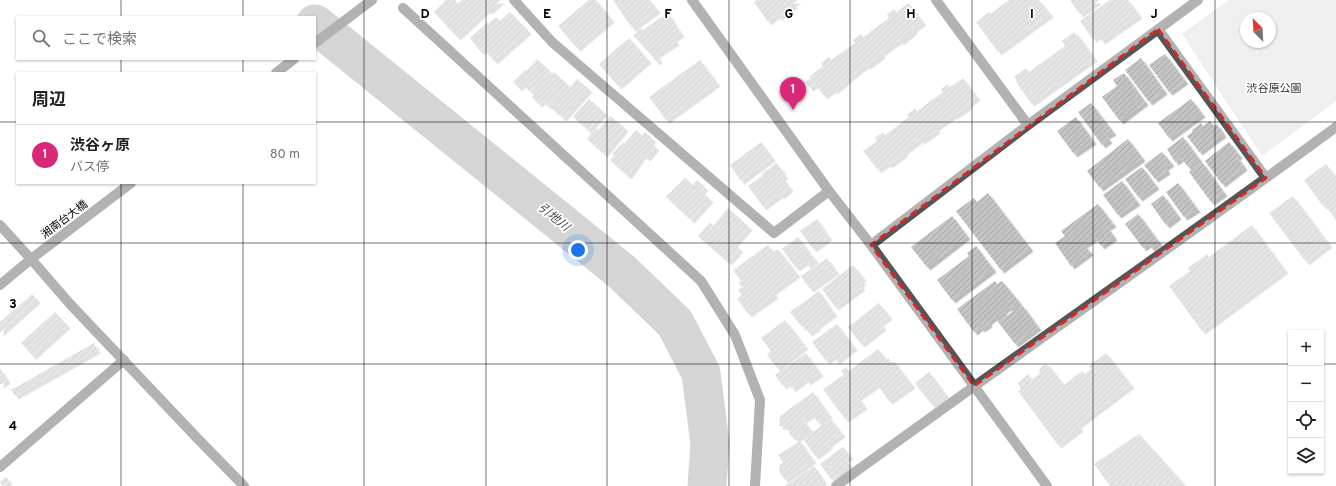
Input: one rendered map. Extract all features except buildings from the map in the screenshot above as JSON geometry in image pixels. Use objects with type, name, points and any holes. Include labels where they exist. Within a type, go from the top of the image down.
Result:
[{"type":"street","points":[[316,42],[372,0]]},
{"type":"street","points":[[514,0],[552,42],[774,233],[829,191]]},
{"type":"street","points":[[692,0],[829,191],[871,245],[1047,486]]},
{"type":"street","points":[[871,245],[1028,125],[1198,0]]},
{"type":"street","points":[[941,2],[1028,125]]},
{"type":"street","points":[[403,8],[701,281],[736,335],[760,400],[755,486]]},
{"type":"street","points":[[1158,29],[1266,178]]},
{"type":"street","points":[[277,72],[293,60]]},
{"type":"street","points":[[836,486],[1266,178],[1336,126]]},
{"type":"street","name":"湘南台大橋","points":[[0,285],[31,259],[130,184]]},
{"type":"street","points":[[0,225],[70,304],[244,486]]},
{"type":"street","points":[[0,467],[124,360]]},
{"type":"highlighted area","points":[[1158,29],[1266,178],[974,386],[871,245]]},
{"type":"green space","name":"渋谷原公園","points":[[1229,0],[1336,0],[1336,101],[1262,156],[1182,34]]},
{"type":"waterway","name":"引地川","points":[[316,25],[622,272],[675,323],[701,373],[710,444],[707,486]]},
{"type":"place","name":"渋谷ヶ原","points":[[793,110]]}]
